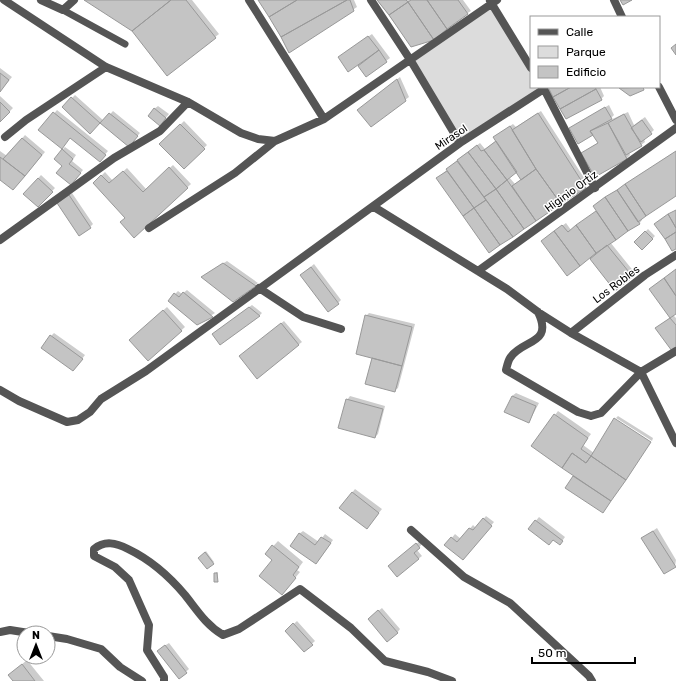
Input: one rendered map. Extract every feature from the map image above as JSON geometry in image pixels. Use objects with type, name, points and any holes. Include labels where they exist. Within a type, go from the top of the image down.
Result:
[{"type":"street","points":[[4,0],[106,67],[188,102],[241,133],[258,139],[275,141]]},
{"type":"street","points":[[41,0],[63,10],[74,0]]},
{"type":"street","points":[[249,0],[324,119]]},
{"type":"street","points":[[371,0],[411,61],[460,143]]},
{"type":"street","points":[[614,0],[622,16]]},
{"type":"street","points":[[149,228],[235,174],[275,141],[324,119],[411,61],[493,1],[530,66]]},
{"type":"street","points":[[5,138],[26,120],[106,67]]},
{"type":"street","points":[[543,88],[595,188]]},
{"type":"street","name":"Mirasol","points":[[0,390],[19,401],[67,422],[78,420],[90,412],[101,399],[146,371],[259,288],[374,207],[389,194],[460,143],[543,88]]},
{"type":"street","points":[[660,88],[676,120]]},
{"type":"street","points":[[0,240],[114,158],[160,131],[188,102]]},
{"type":"street","name":"Higinio Ortiz","points":[[478,272],[676,128]]},
{"type":"street","points":[[374,207],[478,272],[508,288],[538,312],[641,372],[676,443]]},
{"type":"street","name":"Los Robles","points":[[571,332],[645,275],[676,254]]},
{"type":"street","points":[[259,288],[303,317],[341,329]]},
{"type":"street","points":[[538,312],[543,321],[543,329],[540,336],[510,357],[506,370],[578,412],[591,416],[602,413],[641,372],[676,351]]},
{"type":"street","points":[[411,530],[464,577],[510,603],[589,676],[592,681]]},
{"type":"street","points":[[164,681],[164,677],[147,650],[149,625],[129,580],[115,567],[94,556],[94,549],[101,544],[116,543],[139,554],[164,572],[211,628],[223,635],[239,629],[300,589],[351,628],[385,661],[428,672],[452,681]]},
{"type":"street","points":[[0,632],[10,630],[16,631]]},
{"type":"street","points":[[56,637],[101,649],[120,667],[142,681]]},
{"type":"lane","points":[[63,10],[125,44]]},
{"type":"green space","points":[[492,4],[530,66],[530,88],[542,88],[460,143],[411,61]]},
{"type":"building","points":[[84,0],[171,0],[132,31]]},
{"type":"building","points":[[171,0],[186,0],[216,38],[167,76],[132,31]]},
{"type":"building","points":[[258,0],[297,0],[269,17]]},
{"type":"building","points":[[297,0],[347,0],[281,37],[269,17]]},
{"type":"building","points":[[347,0],[350,0],[354,11],[289,53],[281,37]]},
{"type":"building","points":[[377,0],[406,0],[408,2],[389,15]]},
{"type":"building","points":[[411,0],[427,0],[447,29],[434,40],[408,2]]},
{"type":"building","points":[[427,0],[458,0],[468,14],[447,29]]},
{"type":"building","points":[[620,0],[632,0],[623,5]]},
{"type":"building","points":[[408,2],[434,40],[411,47],[389,15]]},
{"type":"building","points":[[368,36],[379,50],[348,72],[338,57]]},
{"type":"building","points":[[676,44],[676,55],[671,48]]},
{"type":"building","points":[[379,50],[387,62],[366,77],[358,66]]},
{"type":"building","points":[[0,73],[9,80],[0,92]]},
{"type":"building","points":[[397,79],[406,101],[371,127],[357,110]]},
{"type":"building","points":[[548,88],[569,88],[553,97]]},
{"type":"building","points":[[569,88],[596,89],[560,109],[553,97]]},
{"type":"building","points":[[619,88],[643,88],[644,90],[630,96]]},
{"type":"building","points":[[596,89],[602,100],[566,119],[560,109]]},
{"type":"building","points":[[71,97],[100,123],[90,134],[62,107]]},
{"type":"building","points":[[0,102],[10,112],[0,122]]},
{"type":"building","points":[[605,107],[612,119],[590,131],[593,135],[578,144],[569,128]]},
{"type":"building","points":[[154,108],[166,118],[160,126],[148,116]]},
{"type":"building","points":[[53,112],[106,155],[100,162],[70,138],[62,149],[38,130]]},
{"type":"building","points":[[109,113],[138,136],[129,147],[100,123]]},
{"type":"building","points":[[538,113],[586,188],[561,204],[536,169],[512,130]]},
{"type":"building","points":[[624,114],[642,146],[626,155],[608,123]]},
{"type":"building","points":[[642,120],[652,134],[641,142],[631,128]]},
{"type":"building","points":[[608,123],[627,159],[595,177],[581,153],[598,143],[590,131]]},
{"type":"building","points":[[180,124],[205,149],[184,169],[159,144]]},
{"type":"building","points":[[510,126],[536,169],[521,180],[493,137]]},
{"type":"building","points":[[22,138],[42,155],[25,176],[3,159]]},
{"type":"building","points":[[496,141],[517,172],[507,180],[484,150]]},
{"type":"building","points":[[477,145],[481,151],[484,150],[507,180],[496,189],[468,152]]},
{"type":"building","points":[[62,149],[73,159],[69,164],[81,173],[71,185],[56,173],[62,166],[54,159]]},
{"type":"building","points":[[676,151],[676,196],[646,216],[625,184]]},
{"type":"building","points":[[468,152],[496,189],[484,197],[457,160]]},
{"type":"building","points":[[0,157],[25,176],[13,190],[0,180]]},
{"type":"building","points":[[457,161],[486,200],[474,208],[446,169]]},
{"type":"building","points":[[169,167],[188,188],[134,238],[120,222],[125,218],[93,183],[101,175],[109,183],[123,171],[143,192]]},
{"type":"building","points":[[536,169],[561,204],[536,221],[512,186]]},
{"type":"building","points":[[447,171],[474,208],[463,216],[436,178]]},
{"type":"building","points":[[38,178],[53,192],[38,207],[23,194]]},
{"type":"building","points":[[507,180],[536,221],[524,229],[496,189]]},
{"type":"building","points":[[625,184],[646,216],[638,222],[617,190]]},
{"type":"building","points":[[496,189],[524,229],[513,237],[484,197]]},
{"type":"building","points":[[617,190],[640,224],[628,231],[605,197]]},
{"type":"building","points":[[69,195],[91,228],[79,236],[57,203]]},
{"type":"building","points":[[605,197],[628,231],[616,240],[593,206]]},
{"type":"building","points":[[486,200],[513,237],[500,245],[474,208]]},
{"type":"building","points":[[474,208],[500,245],[489,253],[463,216]]},
{"type":"building","points":[[676,210],[676,228],[668,214]]},
{"type":"building","points":[[596,211],[616,240],[596,253],[576,225]]},
{"type":"building","points":[[668,214],[676,228],[676,232],[665,239],[654,224]]},
{"type":"building","points":[[562,225],[568,232],[576,225],[596,253],[580,266],[554,231]]},
{"type":"building","points":[[554,231],[580,266],[567,276],[541,241]]},
{"type":"building","points":[[645,231],[653,239],[642,250],[634,242]]},
{"type":"building","points":[[676,232],[676,249],[672,251],[665,239]]},
{"type":"building","points":[[607,245],[633,277],[615,291],[590,259]]},
{"type":"building","points":[[223,263],[256,286],[233,302],[201,277]]},
{"type":"building","points":[[311,267],[339,304],[328,312],[300,275]]},
{"type":"building","points":[[676,269],[676,296],[664,278]]},
{"type":"building","points":[[664,278],[676,296],[676,314],[670,318],[649,289]]},
{"type":"building","points":[[183,292],[213,317],[197,325],[168,301],[174,293],[179,297]]},
{"type":"building","points":[[249,307],[260,316],[220,345],[212,334]]},
{"type":"building","points":[[163,310],[182,331],[148,361],[129,340]]},
{"type":"building","points":[[365,315],[412,327],[402,366],[356,354]]},
{"type":"building","points":[[670,318],[676,325],[676,348],[672,351],[655,328]]},
{"type":"building","points":[[281,323],[299,345],[257,379],[239,356]]},
{"type":"building","points":[[50,335],[83,359],[73,371],[41,348]]},
{"type":"building","points":[[372,358],[402,366],[395,392],[365,384]]},
{"type":"building","points":[[512,396],[536,406],[529,423],[504,412]]},
{"type":"building","points":[[346,399],[383,409],[375,438],[338,428]]},
{"type":"building","points":[[554,414],[588,438],[581,449],[591,456],[586,463],[572,453],[562,468],[531,446]]},
{"type":"building","points":[[614,418],[651,442],[626,480],[591,456]]},
{"type":"building","points":[[572,453],[586,463],[591,456],[626,480],[611,501],[562,468]]},
{"type":"building","points":[[573,476],[611,501],[603,513],[565,488]]},
{"type":"building","points":[[352,492],[379,513],[367,529],[339,508]]},
{"type":"building","points":[[483,518],[492,526],[463,560],[444,545],[451,537],[457,542],[469,528],[473,530]]},
{"type":"building","points":[[535,520],[563,541],[560,545],[553,540],[549,545],[528,529]]},
{"type":"building","points":[[653,531],[676,567],[664,574],[641,538]]},
{"type":"building","points":[[299,533],[315,545],[321,537],[331,543],[316,564],[290,546]]},
{"type":"building","points":[[416,543],[420,548],[414,553],[419,559],[397,577],[388,566]]},
{"type":"building","points":[[272,545],[299,567],[293,575],[296,578],[282,595],[259,576],[272,560],[265,554]]},
{"type":"building","points":[[205,552],[214,564],[207,569],[198,558]]},
{"type":"building","points":[[214,573],[217,573],[218,582],[214,582]]},
{"type":"building","points":[[378,610],[398,633],[387,642],[368,619]]},
{"type":"building","points":[[293,623],[313,645],[304,652],[285,631]]},
{"type":"building","points":[[165,645],[187,673],[179,679],[157,651]]},
{"type":"building","points":[[23,665],[35,681],[13,681],[8,675]]}]
